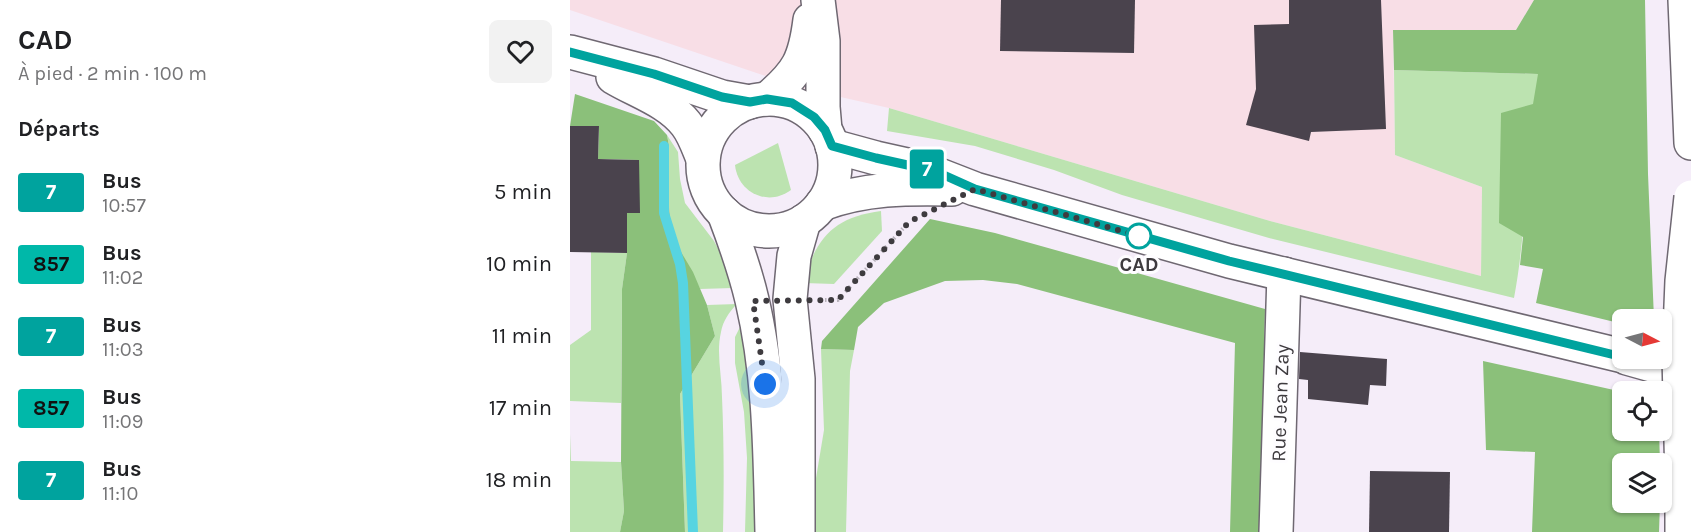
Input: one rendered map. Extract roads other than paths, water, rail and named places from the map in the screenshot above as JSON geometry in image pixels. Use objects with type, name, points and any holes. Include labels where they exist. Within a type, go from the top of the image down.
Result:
[{"type":"main road","points":[[703,159],[711,134],[721,120],[734,109],[759,100],[788,80],[806,47],[812,0]]},
{"type":"main road","points":[[798,532],[798,379],[790,299],[794,256],[813,212],[833,180],[835,163],[828,138],[822,98],[823,41],[818,0]]},
{"type":"main road","points":[[1685,0],[1691,143]]},
{"type":"main road","points":[[573,53],[654,74],[722,97],[784,101],[800,107],[814,117],[828,138],[933,171],[975,189],[1229,261],[1612,354]]},
{"type":"main road","points":[[573,53],[677,114],[694,135],[703,159],[706,184],[713,200],[724,213],[738,223],[762,231],[780,230],[813,212],[866,191],[892,188],[975,189]]},
{"type":"main road","points":[[1682,532],[1679,344],[1682,281],[1691,197]]},
{"type":"main road","points":[[724,213],[753,301],[763,363],[770,438],[772,532]]},
{"type":"main road","name":"Rue Jean Zay","points":[[1276,532],[1284,274]]},
{"type":"main road","points":[[1672,365],[1691,369]]},
{"type":"main road","points":[[1666,369],[1691,376]]},
{"type":"waterway","points":[[664,146],[664,213],[680,264],[683,283],[693,532]]},
{"type":"place","name":"CAD","points":[[1139,236]]}]
